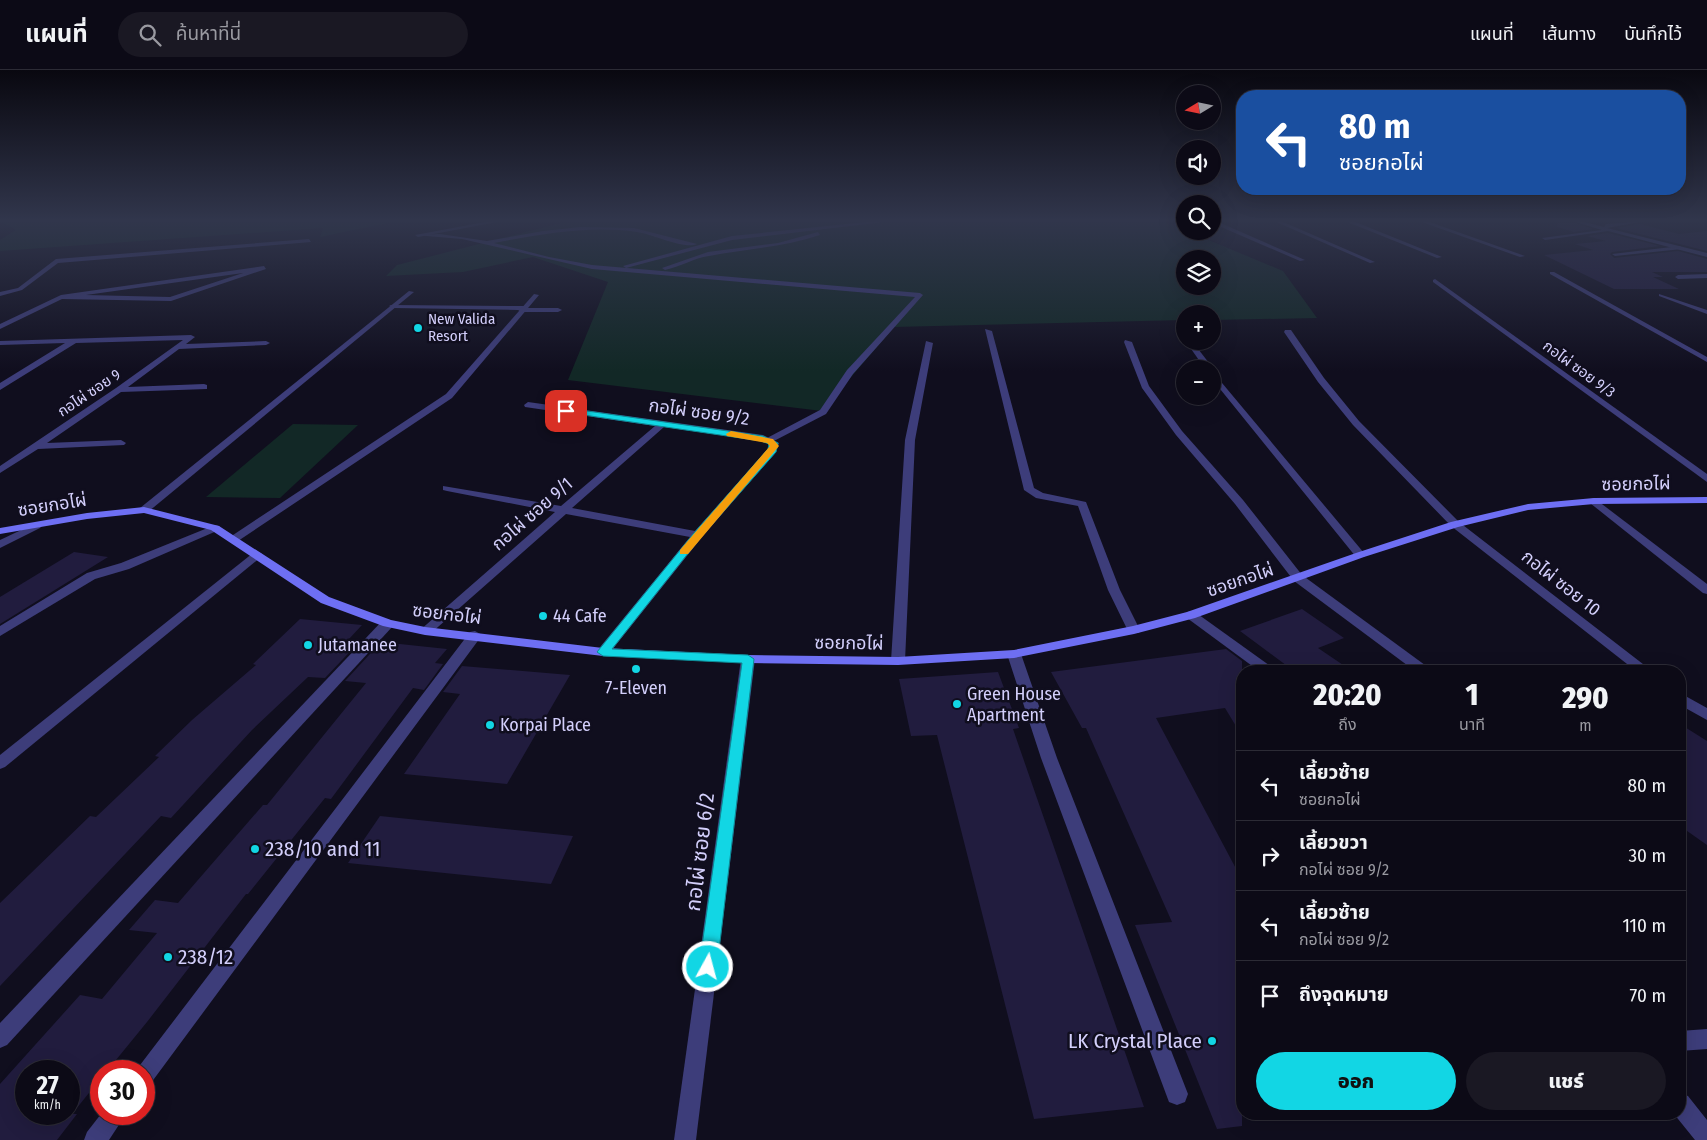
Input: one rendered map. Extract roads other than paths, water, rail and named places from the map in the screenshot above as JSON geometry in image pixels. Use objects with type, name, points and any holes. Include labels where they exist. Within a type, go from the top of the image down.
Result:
[{"type":"street","points":[[0,294],[20,289],[43,271]]},
{"type":"street","points":[[0,327],[61,297],[233,271]]},
{"type":"street","points":[[61,297],[171,299],[255,271]]},
{"type":"street","points":[[645,271],[920,295],[850,372],[823,412],[770,440]]},
{"type":"street","points":[[1552,273],[1707,360]]},
{"type":"street","points":[[1678,277],[1707,276]]},
{"type":"street","name":"กอไผ่ ซอย 9/3","points":[[1434,280],[1707,479]]},
{"type":"street","points":[[144,510],[411,292]]},
{"type":"street","points":[[234,539],[449,396],[536,295]]},
{"type":"street","points":[[1661,295],[1707,312]]},
{"type":"street","points":[[393,306],[558,310]]},
{"type":"street","points":[[988,331],[1029,490],[1040,496],[1082,504],[1114,590],[1134,630]]},
{"type":"street","name":"กอไผ่ ซอย 10","points":[[1288,332],[1321,380],[1356,422],[1455,524],[1637,665]]},
{"type":"street","name":"กอไผ่ ซอย 9","points":[[0,470],[119,390],[191,337],[75,340]]},
{"type":"street","points":[[0,343],[75,340]]},
{"type":"street","points":[[0,387],[75,340]]},
{"type":"street","points":[[1128,342],[1145,386],[1179,433],[1239,502],[1298,578],[1416,665]]},
{"type":"street","points":[[178,347],[266,343]]},
{"type":"street","points":[[898,661],[910,440],[929,343]]},
{"type":"street","points":[[1195,350],[1203,360]]},
{"type":"street","points":[[1221,384],[1360,555]]},
{"type":"street","points":[[119,390],[204,386]]},
{"type":"street","name":"กอไผ่ ซอย 9/2","points":[[528,405],[770,440],[774,443],[773,450],[698,535],[603,652]]},
{"type":"street","name":"กอไผ่ ซอย 9/1","points":[[425,630],[662,424]]},
{"type":"street","points":[[35,446],[121,443]]},
{"type":"street","points":[[447,488],[698,535]]},
{"type":"street","name":"ซอยกอไผ่","points":[[0,531],[87,516],[144,510],[215,528],[325,600],[388,623],[425,630],[603,652],[748,659],[898,661],[1014,654],[1134,630],[1191,615],[1360,555],[1455,524],[1528,507],[1594,502],[1707,500]]},
{"type":"street","points":[[1594,502],[1707,590]]},
{"type":"street","points":[[0,545],[36,526]]},
{"type":"street","points":[[0,632],[91,576],[125,566],[215,528]]},
{"type":"street","points":[[0,764],[257,555]]},
{"type":"street","points":[[1191,615],[1260,665]]},
{"type":"street","points":[[0,1038],[388,623]]},
{"type":"street","points":[[155,1061],[475,636]]},
{"type":"street","points":[[1014,654],[1049,758],[1178,1094]]},
{"type":"street","name":"กอไผ่ ซอย 6/2","points":[[685,1140],[748,659]]},
{"type":"street","points":[[1686,702],[1707,715]]},
{"type":"street","points":[[1686,1041],[1707,1039]]},
{"type":"street","points":[[1686,1112],[1707,1138]]},
{"type":"street","points":[[95,1140],[107,1125]]},
{"type":"place","name":"New Valida Resort","points":[[418,328]]},
{"type":"place","name":"44 Cafe","points":[[543,616]]},
{"type":"place","name":"Jutamanee","points":[[308,645]]},
{"type":"place","name":"7-Eleven","points":[[636,669]]},
{"type":"place","name":"Green House Apartment","points":[[957,704]]},
{"type":"place","name":"Korpai Place","points":[[490,725]]},
{"type":"place","name":"238/10 and 11","points":[[255,849]]},
{"type":"place","name":"238/12","points":[[168,957]]},
{"type":"place","name":"LK Crystal Place","points":[[1212,1041]]}]
